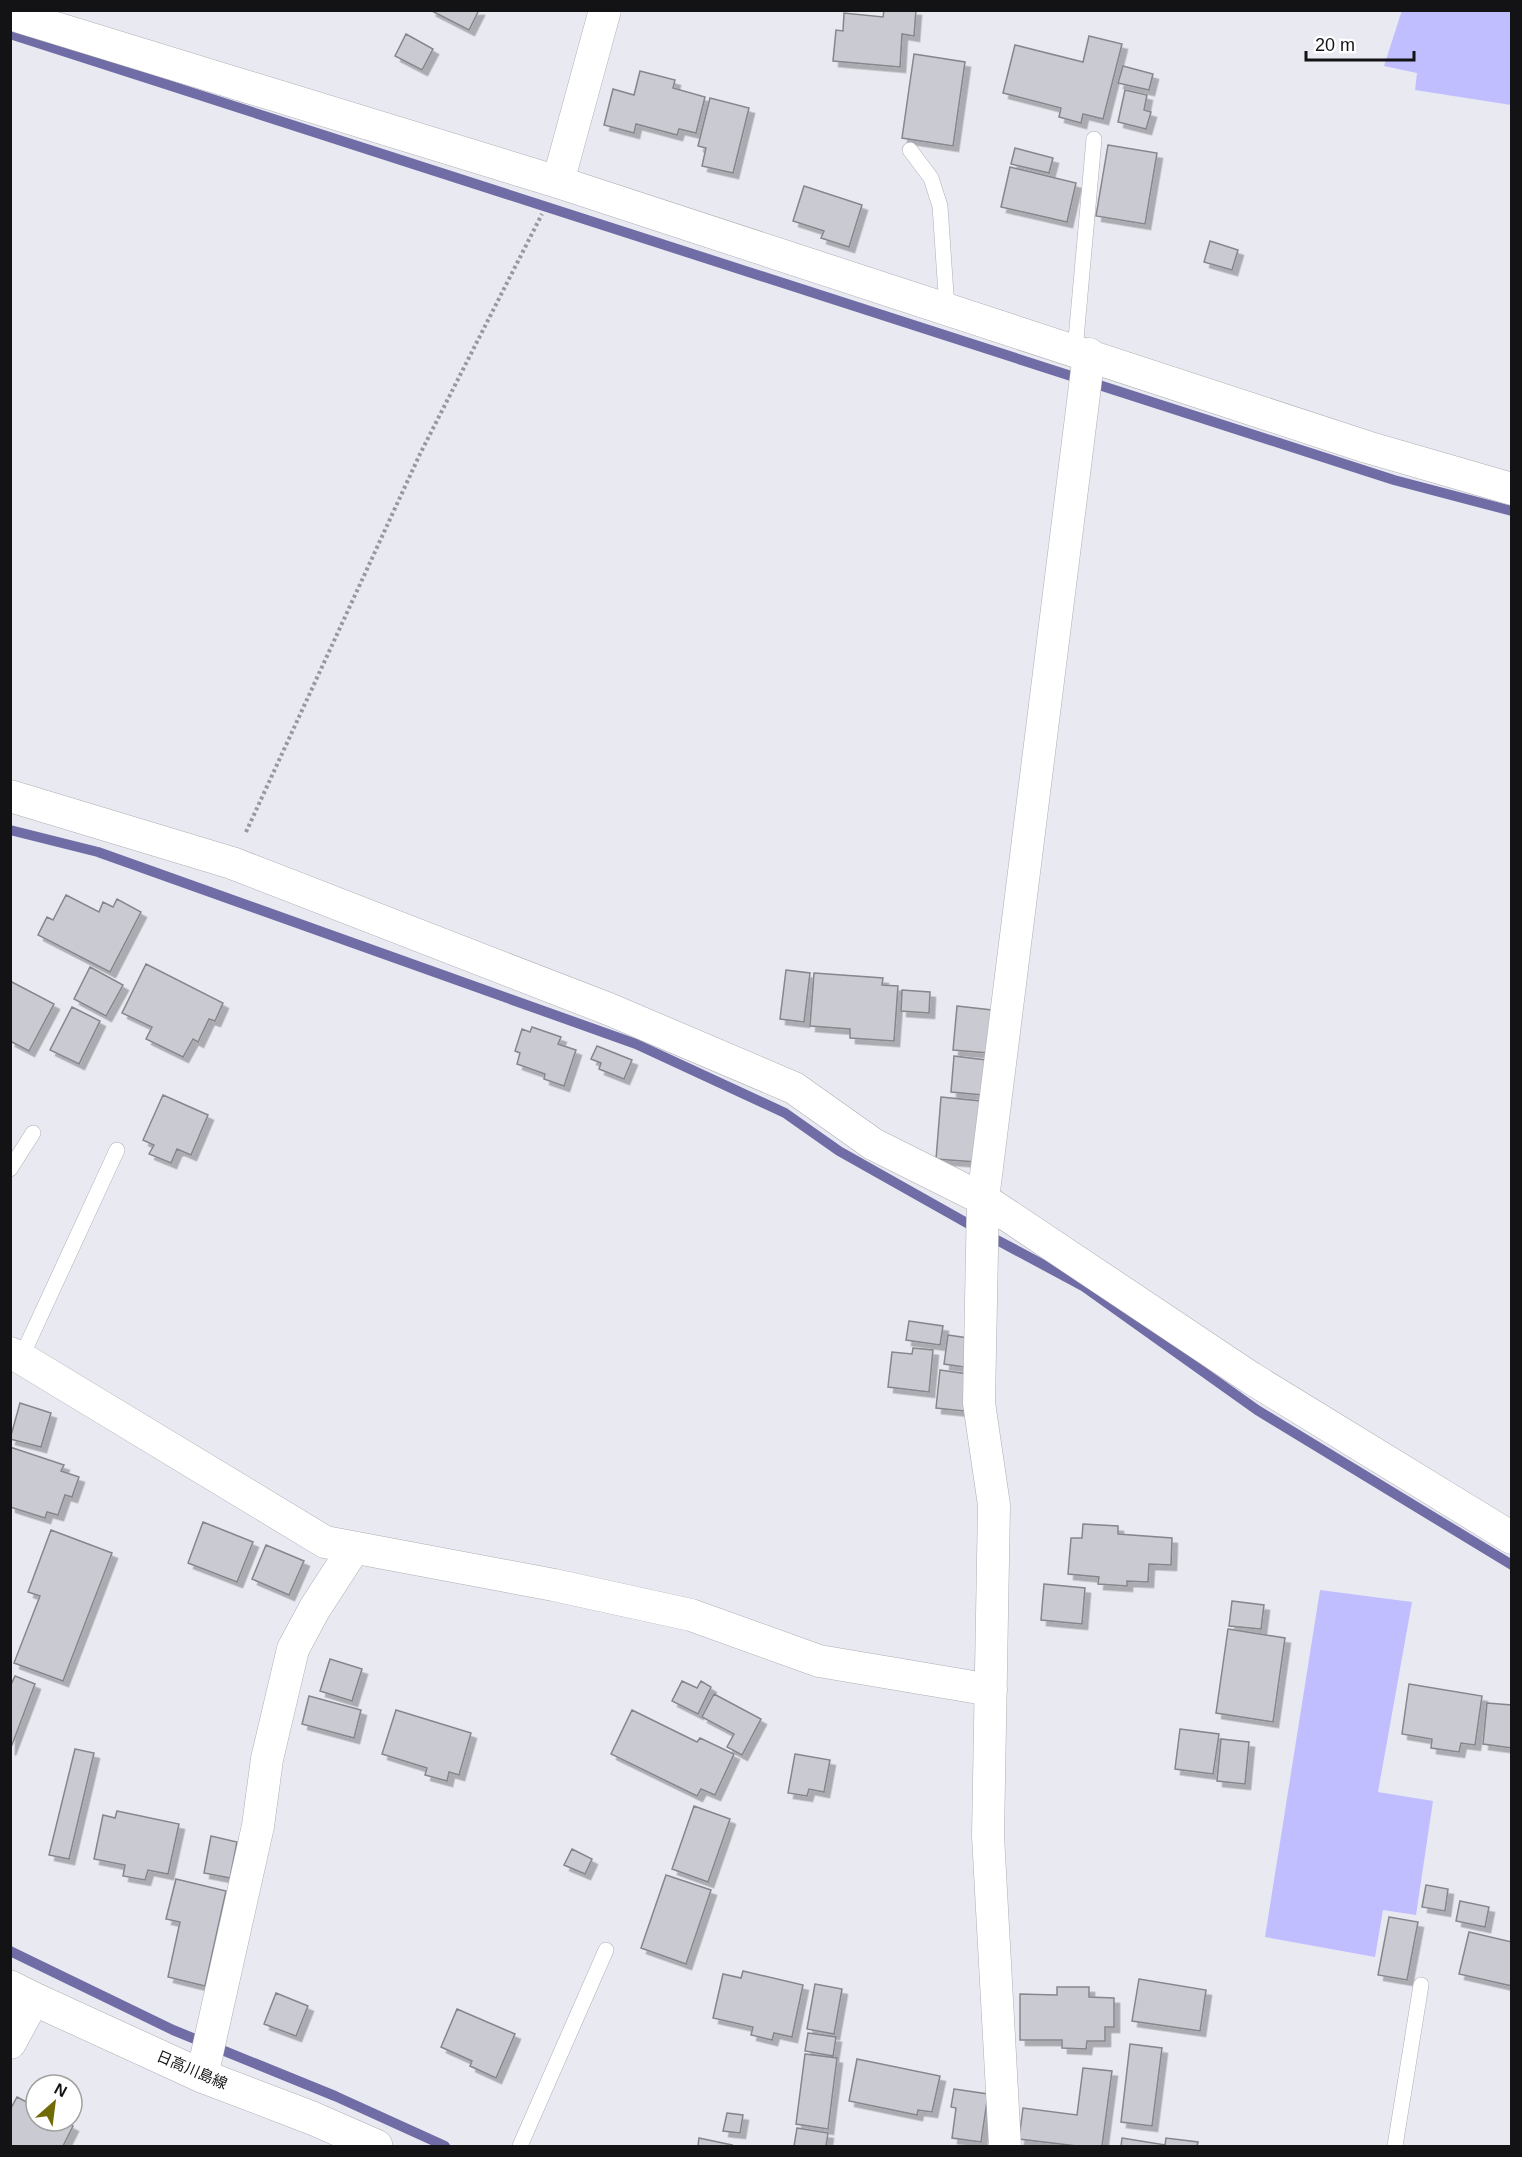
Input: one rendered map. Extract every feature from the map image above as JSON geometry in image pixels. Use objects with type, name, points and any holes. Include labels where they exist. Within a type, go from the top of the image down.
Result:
[{"type":"main road","name":"日高川島線","points":[[22,1993],[202,2076],[312,2118],[376,2146]]},
{"type":"street","points":[[558,182],[605,10]]},
{"type":"street","points":[[10,14],[558,182],[1367,447],[1512,489]]},
{"type":"street","points":[[1005,2146],[988,1836],[994,1505],[979,1402],[983,1199],[1082,352]]},
{"type":"street","points":[[10,796],[232,863],[611,1010],[794,1088],[873,1144],[983,1199],[1251,1378],[1512,1539]]},
{"type":"street","points":[[16,1356],[325,1542],[554,1585],[691,1615],[819,1661],[991,1690]]},
{"type":"street","points":[[202,2076],[258,1826],[267,1759],[293,1649],[315,1608],[354,1548]]},
{"type":"street","points":[[10,2043],[22,1993]]},
{"type":"lane","points":[[1082,352],[1094,139]]},
{"type":"lane","points":[[910,150],[931,178],[940,206],[947,309]]},
{"type":"lane","points":[[10,1168],[33,1133]]},
{"type":"lane","points":[[16,1356],[117,1150]]},
{"type":"lane","points":[[520,2146],[606,1950]]},
{"type":"lane","points":[[1395,2146],[1421,1984]]},
{"type":"path","points":[[232,863],[420,454],[558,182]]},
{"type":"shaded area","points":[[1402,10],[1511,11],[1511,105],[1415,90],[1417,73],[1384,66]]},
{"type":"shaded area","points":[[1320,1590],[1412,1602],[1378,1792],[1433,1801],[1416,1915],[1383,1910],[1375,1957],[1265,1937]]},
{"type":"building","points":[[430,10],[479,10],[469,30]]},
{"type":"building","points":[[884,10],[916,10],[914,36],[902,34],[900,67],[833,61],[836,30],[843,31],[844,13],[883,17]]},
{"type":"building","points":[[406,34],[433,49],[422,70],[395,56]]},
{"type":"building","points":[[1089,36],[1122,44],[1103,119],[1083,114],[1081,123],[1059,117],[1061,108],[1003,93],[1015,45],[1083,62]]},
{"type":"building","points":[[914,54],[965,62],[953,146],[902,138]]},
{"type":"building","points":[[1123,66],[1153,74],[1149,90],[1118,83]]},
{"type":"building","points":[[640,71],[675,80],[673,88],[705,97],[696,133],[679,129],[677,135],[636,124],[634,133],[604,125],[613,89],[634,95]]},
{"type":"building","points":[[1125,90],[1147,95],[1144,110],[1151,112],[1146,129],[1118,122]]},
{"type":"building","points":[[710,98],[749,108],[733,173],[702,166],[706,148],[698,146]]},
{"type":"building","points":[[1108,145],[1157,153],[1145,224],[1096,216]]},
{"type":"building","points":[[1015,148],[1053,158],[1049,173],[1011,164]]},
{"type":"building","points":[[1010,167],[1076,183],[1067,222],[1001,207]]},
{"type":"building","points":[[804,186],[862,205],[849,247],[821,238],[824,231],[793,221]]},
{"type":"building","points":[[1210,241],[1238,250],[1232,270],[1204,262]]},
{"type":"building","points":[[66,895],[99,912],[103,902],[113,907],[117,899],[141,912],[110,972],[38,935],[47,917],[53,920]]},
{"type":"building","points":[[146,964],[223,1003],[215,1021],[209,1019],[198,1042],[193,1039],[183,1057],[146,1039],[152,1027],[122,1013]]},
{"type":"building","points":[[90,967],[123,985],[106,1016],[74,999]]},
{"type":"building","points":[[786,970],[810,973],[804,1022],[780,1019]]},
{"type":"building","points":[[814,973],[883,978],[882,985],[898,986],[894,1041],[850,1038],[850,1029],[810,1026]]},
{"type":"building","points":[[10,981],[54,1004],[29,1051],[10,1041]]},
{"type":"building","points":[[902,990],[930,992],[929,1013],[901,1011]]},
{"type":"building","points":[[957,1006],[992,1010],[989,1053],[953,1050]]},
{"type":"building","points":[[72,1007],[100,1021],[79,1064],[50,1050]]},
{"type":"building","points":[[532,1027],[561,1037],[558,1044],[576,1050],[564,1086],[544,1079],[545,1074],[517,1064],[520,1053],[515,1051],[522,1029],[530,1032]]},
{"type":"building","points":[[597,1046],[632,1060],[624,1079],[599,1069],[601,1063],[591,1059]]},
{"type":"building","points":[[954,1056],[986,1060],[983,1095],[951,1092]]},
{"type":"building","points":[[163,1095],[208,1115],[191,1155],[177,1149],[171,1163],[149,1154],[154,1145],[143,1140]]},
{"type":"building","points":[[941,1097],[981,1101],[977,1162],[936,1159]]},
{"type":"building","points":[[909,1321],[943,1326],[940,1345],[906,1340]]},
{"type":"building","points":[[948,1335],[968,1338],[964,1367],[944,1364]]},
{"type":"building","points":[[913,1348],[933,1350],[929,1392],[888,1387],[892,1352],[912,1354]]},
{"type":"building","points":[[940,1370],[968,1374],[964,1411],[936,1408]]},
{"type":"building","points":[[20,1403],[51,1413],[41,1447],[10,1439]]},
{"type":"building","points":[[10,1447],[64,1465],[61,1471],[79,1477],[72,1497],[65,1495],[58,1515],[47,1512],[45,1518],[10,1507]]},
{"type":"building","points":[[203,1522],[253,1542],[237,1582],[188,1563]]},
{"type":"building","points":[[1083,1524],[1118,1526],[1118,1534],[1172,1538],[1171,1565],[1149,1564],[1148,1582],[1127,1581],[1127,1586],[1098,1584],[1099,1577],[1068,1574],[1071,1538],[1082,1538]]},
{"type":"building","points":[[51,1530],[112,1553],[63,1681],[14,1663],[40,1596],[28,1592]]},
{"type":"building","points":[[266,1545],[304,1561],[289,1595],[252,1579]]},
{"type":"building","points":[[1044,1584],[1085,1588],[1082,1624],[1041,1620]]},
{"type":"building","points":[[1232,1601],[1264,1605],[1261,1629],[1229,1626]]},
{"type":"building","points":[[1228,1629],[1285,1638],[1273,1722],[1216,1713]]},
{"type":"building","points":[[330,1659],[362,1669],[352,1701],[320,1691]]},
{"type":"building","points":[[15,1676],[35,1684],[10,1750],[10,1687]]},
{"type":"building","points":[[682,1681],[697,1688],[701,1681],[711,1687],[698,1714],[672,1701]]},
{"type":"building","points":[[1409,1684],[1482,1696],[1475,1745],[1461,1743],[1459,1752],[1431,1748],[1432,1739],[1402,1734]]},
{"type":"building","points":[[714,1694],[761,1719],[742,1755],[727,1747],[734,1734],[702,1717]]},
{"type":"building","points":[[309,1696],[361,1710],[354,1738],[302,1724]]},
{"type":"building","points":[[1487,1703],[1512,1705],[1512,1748],[1483,1744]]},
{"type":"building","points":[[396,1710],[471,1733],[459,1775],[449,1772],[447,1781],[425,1775],[427,1768],[382,1754]]},
{"type":"building","points":[[632,1710],[697,1742],[700,1738],[734,1754],[715,1795],[701,1789],[697,1796],[611,1754]]},
{"type":"building","points":[[1180,1729],[1219,1734],[1213,1774],[1175,1769]]},
{"type":"building","points":[[1221,1739],[1249,1742],[1245,1784],[1217,1781]]},
{"type":"building","points":[[75,1749],[94,1753],[69,1859],[49,1855]]},
{"type":"building","points":[[795,1754],[830,1760],[824,1792],[809,1789],[807,1796],[788,1793]]},
{"type":"building","points":[[694,1806],[730,1819],[708,1882],[672,1869]]},
{"type":"building","points":[[117,1811],[179,1824],[168,1874],[148,1870],[145,1880],[123,1876],[125,1865],[94,1859],[103,1815],[115,1818]]},
{"type":"building","points":[[211,1836],[237,1842],[230,1878],[204,1873]]},
{"type":"building","points":[[572,1849],[592,1859],[585,1874],[564,1865]]},
{"type":"building","points":[[666,1875],[711,1890],[686,1964],[641,1948]]},
{"type":"building","points":[[176,1879],[226,1891],[205,1986],[168,1977],[180,1922],[166,1919]]},
{"type":"building","points":[[1426,1885],[1448,1889],[1445,1911],[1422,1907]]},
{"type":"building","points":[[1460,1901],[1489,1907],[1485,1927],[1456,1921]]},
{"type":"building","points":[[1389,1917],[1418,1922],[1407,1980],[1378,1975]]},
{"type":"building","points":[[1469,1932],[1512,1942],[1512,1986],[1459,1974]]},
{"type":"building","points":[[743,1971],[803,1985],[792,2037],[774,2033],[772,2040],[751,2035],[753,2027],[713,2018],[723,1974],[741,1978]]},
{"type":"building","points":[[1139,1979],[1206,1990],[1200,2031],[1132,2021]]},
{"type":"building","points":[[815,1984],[842,1989],[834,2034],[807,2029]]},
{"type":"building","points":[[1057,1987],[1089,1987],[1089,1997],[1114,1998],[1114,2027],[1105,2027],[1105,2041],[1087,2041],[1086,2049],[1062,2048],[1062,2040],[1020,2040],[1020,1994],[1057,1995]]},
{"type":"building","points":[[276,1993],[308,2006],[296,2036],[264,2024]]},
{"type":"building","points":[[457,2009],[515,2034],[496,2078],[470,2066],[472,2061],[441,2047]]},
{"type":"building","points":[[808,2033],[836,2037],[833,2056],[805,2051]]},
{"type":"building","points":[[1130,2044],[1162,2048],[1152,2126],[1121,2122]]},
{"type":"building","points":[[805,2054],[837,2058],[828,2129],[796,2124]]},
{"type":"building","points":[[857,2059],[940,2076],[932,2112],[918,2110],[917,2115],[849,2101]]},
{"type":"building","points":[[1083,2068],[1112,2071],[1102,2146],[1077,2146],[1019,2139],[1023,2108],[1077,2115]]},
{"type":"building","points":[[954,2089],[988,2094],[981,2142],[952,2138],[956,2108],[951,2107]]},
{"type":"building","points":[[17,2097],[24,2101],[24,2133],[70,2133],[63,2146],[10,2146],[10,2110]]},
{"type":"building","points":[[727,2113],[743,2115],[740,2133],[723,2131]]},
{"type":"building","points":[[797,2128],[828,2133],[826,2146],[794,2146]]},
{"type":"building","points":[[699,2138],[732,2145],[698,2146]]},
{"type":"building","points":[[1122,2138],[1165,2145],[1166,2138],[1198,2142],[1197,2146],[1121,2146]]},
{"type":"waterway","points":[[10,34],[1394,480],[1512,511]]},
{"type":"waterway","points":[[10,830],[98,852],[636,1044],[785,1113],[839,1151],[1083,1286],[1257,1410],[1512,1565]]},
{"type":"waterway","points":[[10,1951],[173,2030],[335,2096],[445,2146]]}]
